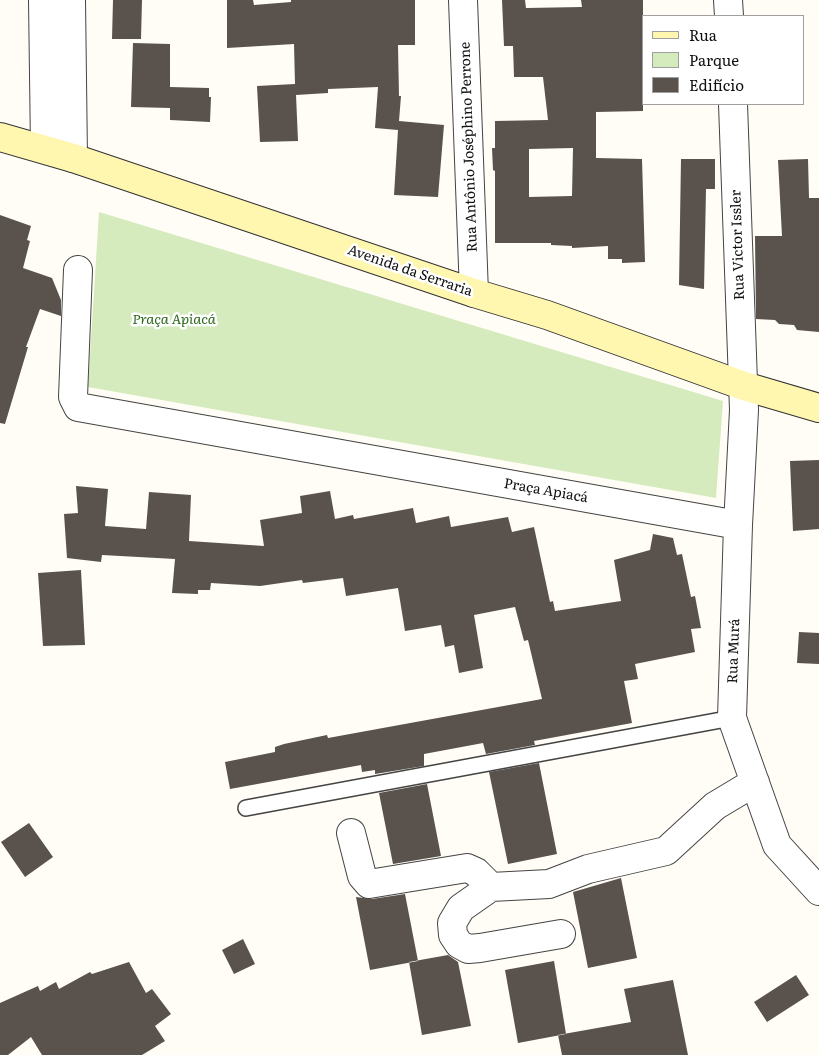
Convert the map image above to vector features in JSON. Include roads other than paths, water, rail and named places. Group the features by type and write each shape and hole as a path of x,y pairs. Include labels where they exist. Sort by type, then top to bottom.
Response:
{"main road":[{"name":"Avenida da Serraria","path":"0,137 73,158 474,293 547,315 744,386 819,408"}],"street":[{"path":"42,0 45,149"},
{"path":"71,0 73,158"},
{"name":"Rua Antônio Joséphino Perrone","path":"463,0 474,293"},
{"path":"728,0 729,15"},
{"name":"Rua Victor Issler","path":"733,105 744,386"},
{"name":"Praça Apiacá","path":"78,270 73,397 78,407 83,409 738,524"},
{"name":"Rua Murá","path":"744,386 732,718 777,845 819,892"},
{"path":"561,934 468,949 459,944 453,935 452,923 461,908 491,887 549,884 588,869 662,853 715,806 755,782"},
{"path":"351,833 362,876 369,884 467,868 476,872 491,887"}],"lane":[{"path":"246,808 732,718"}]}
